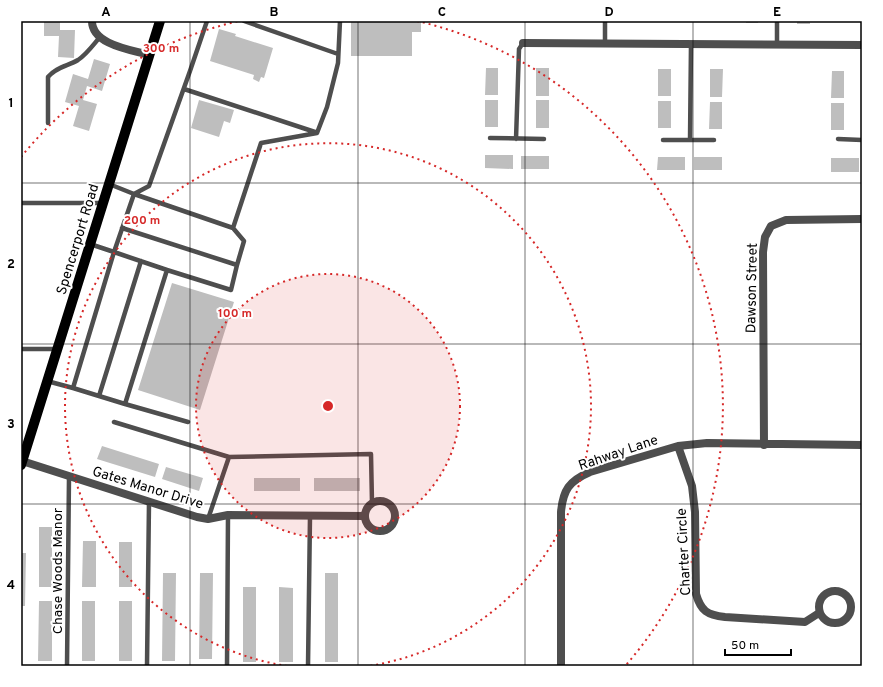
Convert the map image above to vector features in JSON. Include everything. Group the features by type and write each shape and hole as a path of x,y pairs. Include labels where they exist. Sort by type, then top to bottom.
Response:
{"main road":[{"name":"Spencerport Road","path":"22,463 160,21"}],"street":[{"path":"92,21 92,26 100,37 110,45 149,55"},
{"path":"523,43 862,45"},
{"name":"Dawson Street","path":"764,445 763,252 765,237 771,226 786,220 862,219"},
{"name":"Rahway Lane","path":"561,666 562,498 566,489 580,476 678,446 707,443 764,445 862,445"},
{"name":"Charter Circle","path":"678,446 692,486 696,512 696,594 699,603 705,611 714,616 804,622 820,614"},
{"name":"Gates Manor Drive","path":"22,463 197,517 208,519 228,515 365,516"},
{"path":"382,500 391,505 396,514 393,524 386,530 376,531 368,525 365,511 372,503 382,500"},
{"path":"830,592 842,592 849,600 851,609 849,615 841,622 832,623 827,621 820,614 819,604 821,598 830,592"}],"lane":[{"path":"73,388 114,252 134,194 149,186 207,21"},
{"path":"244,21 338,54"},
{"path":"317,133 327,107 338,63 340,21"},
{"path":"605,21 605,43"},
{"path":"777,21 777,45"},
{"path":"48,123 48,77 52,72 78,59 89,50 100,37"},
{"path":"516,139 519,49 523,43"},
{"path":"690,140 691,44"},
{"path":"184,89 317,133"},
{"path":"233,228 261,143 317,133"},
{"path":"490,138 544,139"},
{"path":"838,139 862,140"},
{"path":"662,140 714,140"},
{"path":"90,244 231,290 244,241 233,228 108,184"},
{"path":"21,203 103,203"},
{"path":"122,228 237,265"},
{"path":"99,396 141,261"},
{"path":"125,404 167,270"},
{"path":"21,349 57,349"},
{"path":"47,381 188,422"},
{"path":"114,422 229,457 371,454 372,503"},
{"path":"208,519 229,457"},
{"name":"Chase Woods Manor","path":"67,666 69,477"},
{"path":"147,666 149,502"},
{"path":"227,666 228,515"},
{"path":"308,666 310,516"}],"building":[{"path":"44,21 60,21 60,30 75,30 74,58 58,57 59,36 44,36"},
{"path":"351,21 421,21 421,32 412,32 412,56 351,56"},
{"path":"746,21 758,21 758,23 746,23"},
{"path":"797,21 810,21 810,24 797,24"},
{"path":"219,29 236,34 235,36 273,48 264,78 261,77 259,82 253,79 254,75 210,61"},
{"path":"94,59 110,64 102,91 87,86 83,100 97,104 89,131 73,126 79,106 65,102 73,74 88,79"},
{"path":"486,68 498,68 498,95 485,95"},
{"path":"536,68 549,68 549,96 536,96"},
{"path":"658,69 671,69 671,96 658,96"},
{"path":"710,69 723,69 722,97 710,97"},
{"path":"832,71 844,71 844,98 831,98"},
{"path":"199,100 234,110 230,123 224,121 219,137 191,128"},
{"path":"485,100 498,100 498,127 485,127"},
{"path":"536,100 549,100 549,128 536,128"},
{"path":"658,101 671,101 671,128 658,128"},
{"path":"710,102 722,102 722,129 709,129"},
{"path":"831,103 844,103 844,130 831,130"},
{"path":"485,155 513,155 513,169 485,168"},
{"path":"521,156 549,156 549,169 521,169"},
{"path":"658,157 685,157 685,170 657,170"},
{"path":"694,157 722,157 722,170 694,170"},
{"path":"831,158 859,158 859,172 831,172"},
{"path":"172,283 234,302 200,410 138,390"},
{"path":"102,446 159,464 155,477 97,459"},
{"path":"166,467 203,478 199,491 162,479"},
{"path":"254,478 300,478 300,491 254,491"},
{"path":"314,478 360,478 360,491 314,491"},
{"path":"39,527 52,527 52,587 39,587"},
{"path":"83,541 96,541 96,587 82,587"},
{"path":"119,542 132,542 132,587 119,587"},
{"path":"21,553 26,553 25,606 21,606"},
{"path":"163,573 176,573 175,661 162,661"},
{"path":"200,573 213,573 212,659 199,659"},
{"path":"325,573 338,573 338,662 325,662"},
{"path":"243,587 256,587 256,662 243,662"},
{"path":"279,587 293,588 293,662 279,662"},
{"path":"39,601 52,601 52,661 38,661"},
{"path":"82,601 95,601 95,661 82,661"},
{"path":"119,601 132,601 132,661 119,661"}]}
